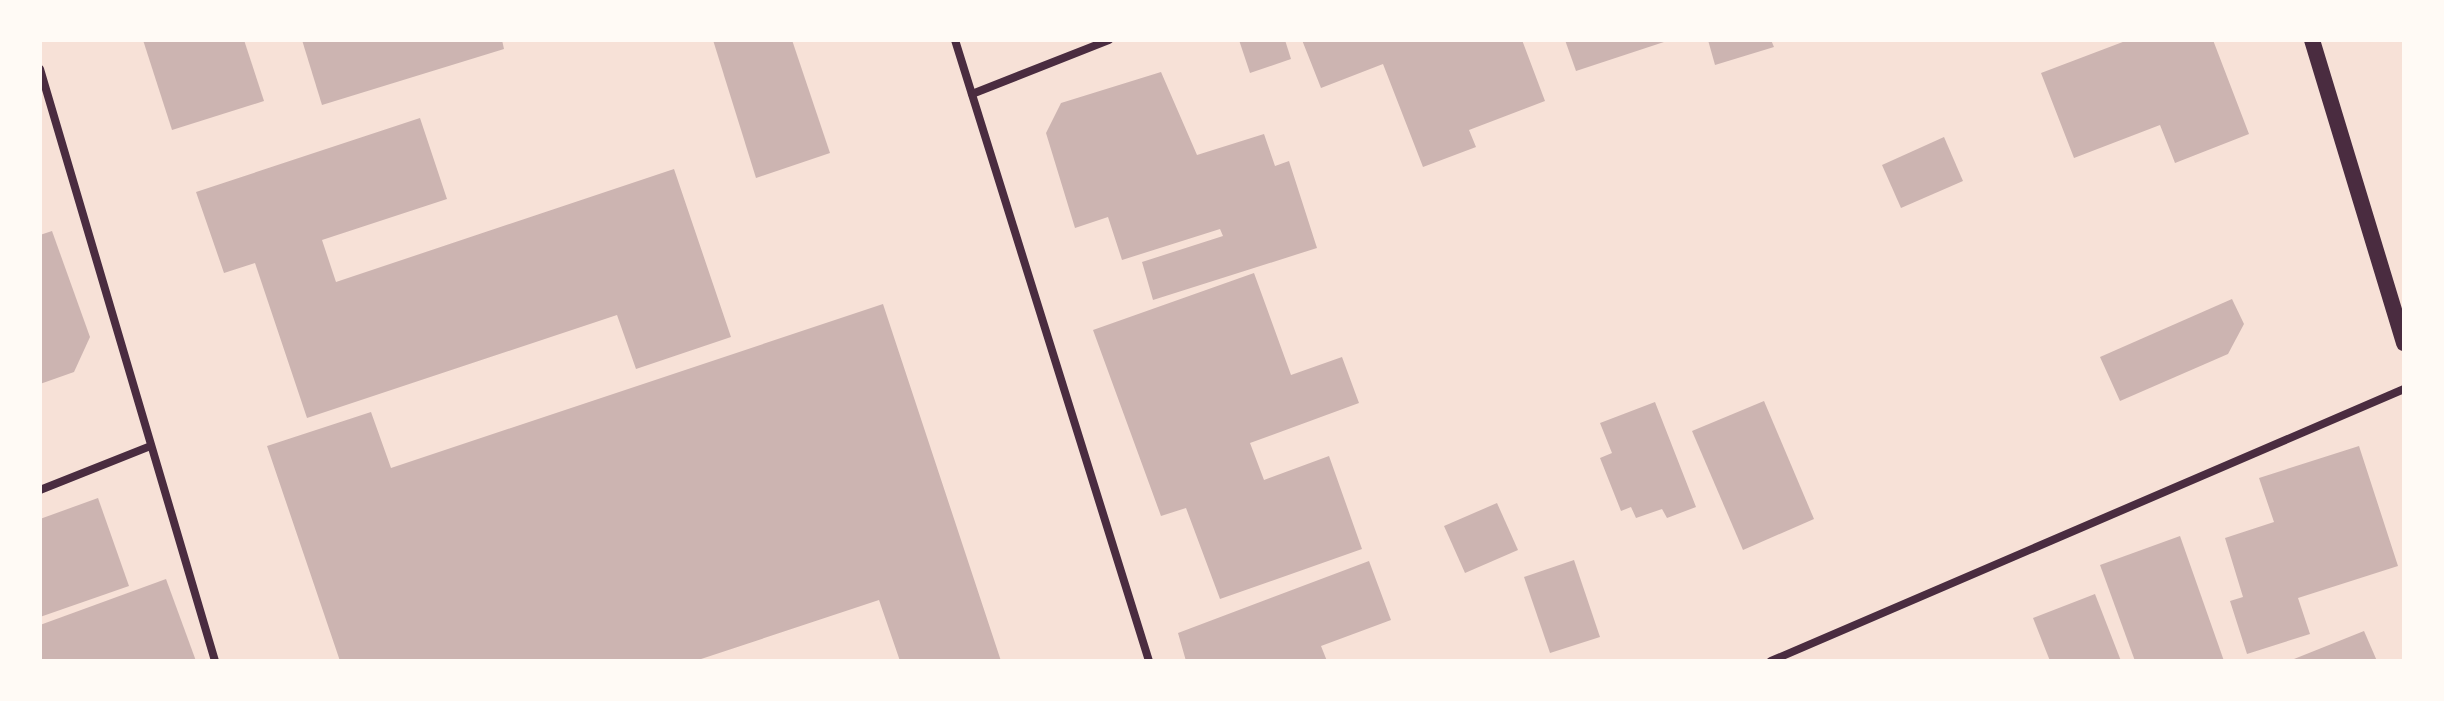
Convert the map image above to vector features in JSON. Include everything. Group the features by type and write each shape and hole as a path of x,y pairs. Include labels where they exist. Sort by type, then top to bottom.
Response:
{"main road":[{"path":"2312,40 2404,343"}],"street":[{"path":"955,40 1149,661"},
{"path":"972,94 1109,40"},
{"path":"40,69 148,447 215,661"},
{"path":"1771,661 2404,389"},
{"path":"40,490 148,447"}],"building":[{"path":"143,40 244,40 264,101 172,130"},
{"path":"302,40 502,40 504,49 322,105"},
{"path":"713,40 792,40 830,153 756,178"},
{"path":"1239,40 1285,40 1291,59 1250,73"},
{"path":"1302,40 1522,40 1545,101 1469,130 1476,147 1423,167 1383,64 1321,88"},
{"path":"1565,40 1667,40 1667,41 1576,71"},
{"path":"1708,40 1771,40 1774,47 1715,65"},
{"path":"2128,40 2213,40 2249,134 2175,163 2160,125 2074,158 2041,73"},
{"path":"1161,72 1197,155 1264,134 1275,166 1289,161 1317,248 1153,300 1142,262 1223,236 1220,229 1122,260 1108,217 1075,228 1046,133 1061,103"},
{"path":"420,118 447,199 322,240 336,282 674,169 731,337 636,369 617,315 307,418 255,263 224,273 196,192"},
{"path":"1944,137 1963,181 1901,208 1882,165"},
{"path":"52,231 90,337 74,372 40,384 40,235"},
{"path":"1254,273 1291,375 1342,357 1359,403 1250,443 1264,480 1329,456 1362,549 1220,599 1186,508 1161,516 1093,330"},
{"path":"2232,299 2244,324 2228,354 2120,401 2100,357"},
{"path":"883,304 1001,661 900,661 879,600 695,661 340,661 267,446 371,412 391,468"},
{"path":"1764,401 1814,519 1743,550 1692,431"},
{"path":"1655,402 1696,507 1667,518 1662,509 1636,518 1631,507 1621,511 1600,458 1612,453 1600,423"},
{"path":"2359,446 2398,566 2298,598 2310,634 2247,654 2230,601 2243,597 2225,538 2274,522 2259,478"},
{"path":"98,498 129,586 40,617 40,519"},
{"path":"1497,503 1518,550 1465,573 1444,526"},
{"path":"2180,536 2224,661 2135,661 2100,565"},
{"path":"1574,560 1600,637 1550,653 1524,577"},
{"path":"1369,561 1391,620 1321,646 1327,661 1186,661 1178,633"},
{"path":"166,579 196,661 40,661 40,625"},
{"path":"2095,594 2121,661 2050,661 2033,618"},
{"path":"2364,631 2377,661 2289,661"}]}
